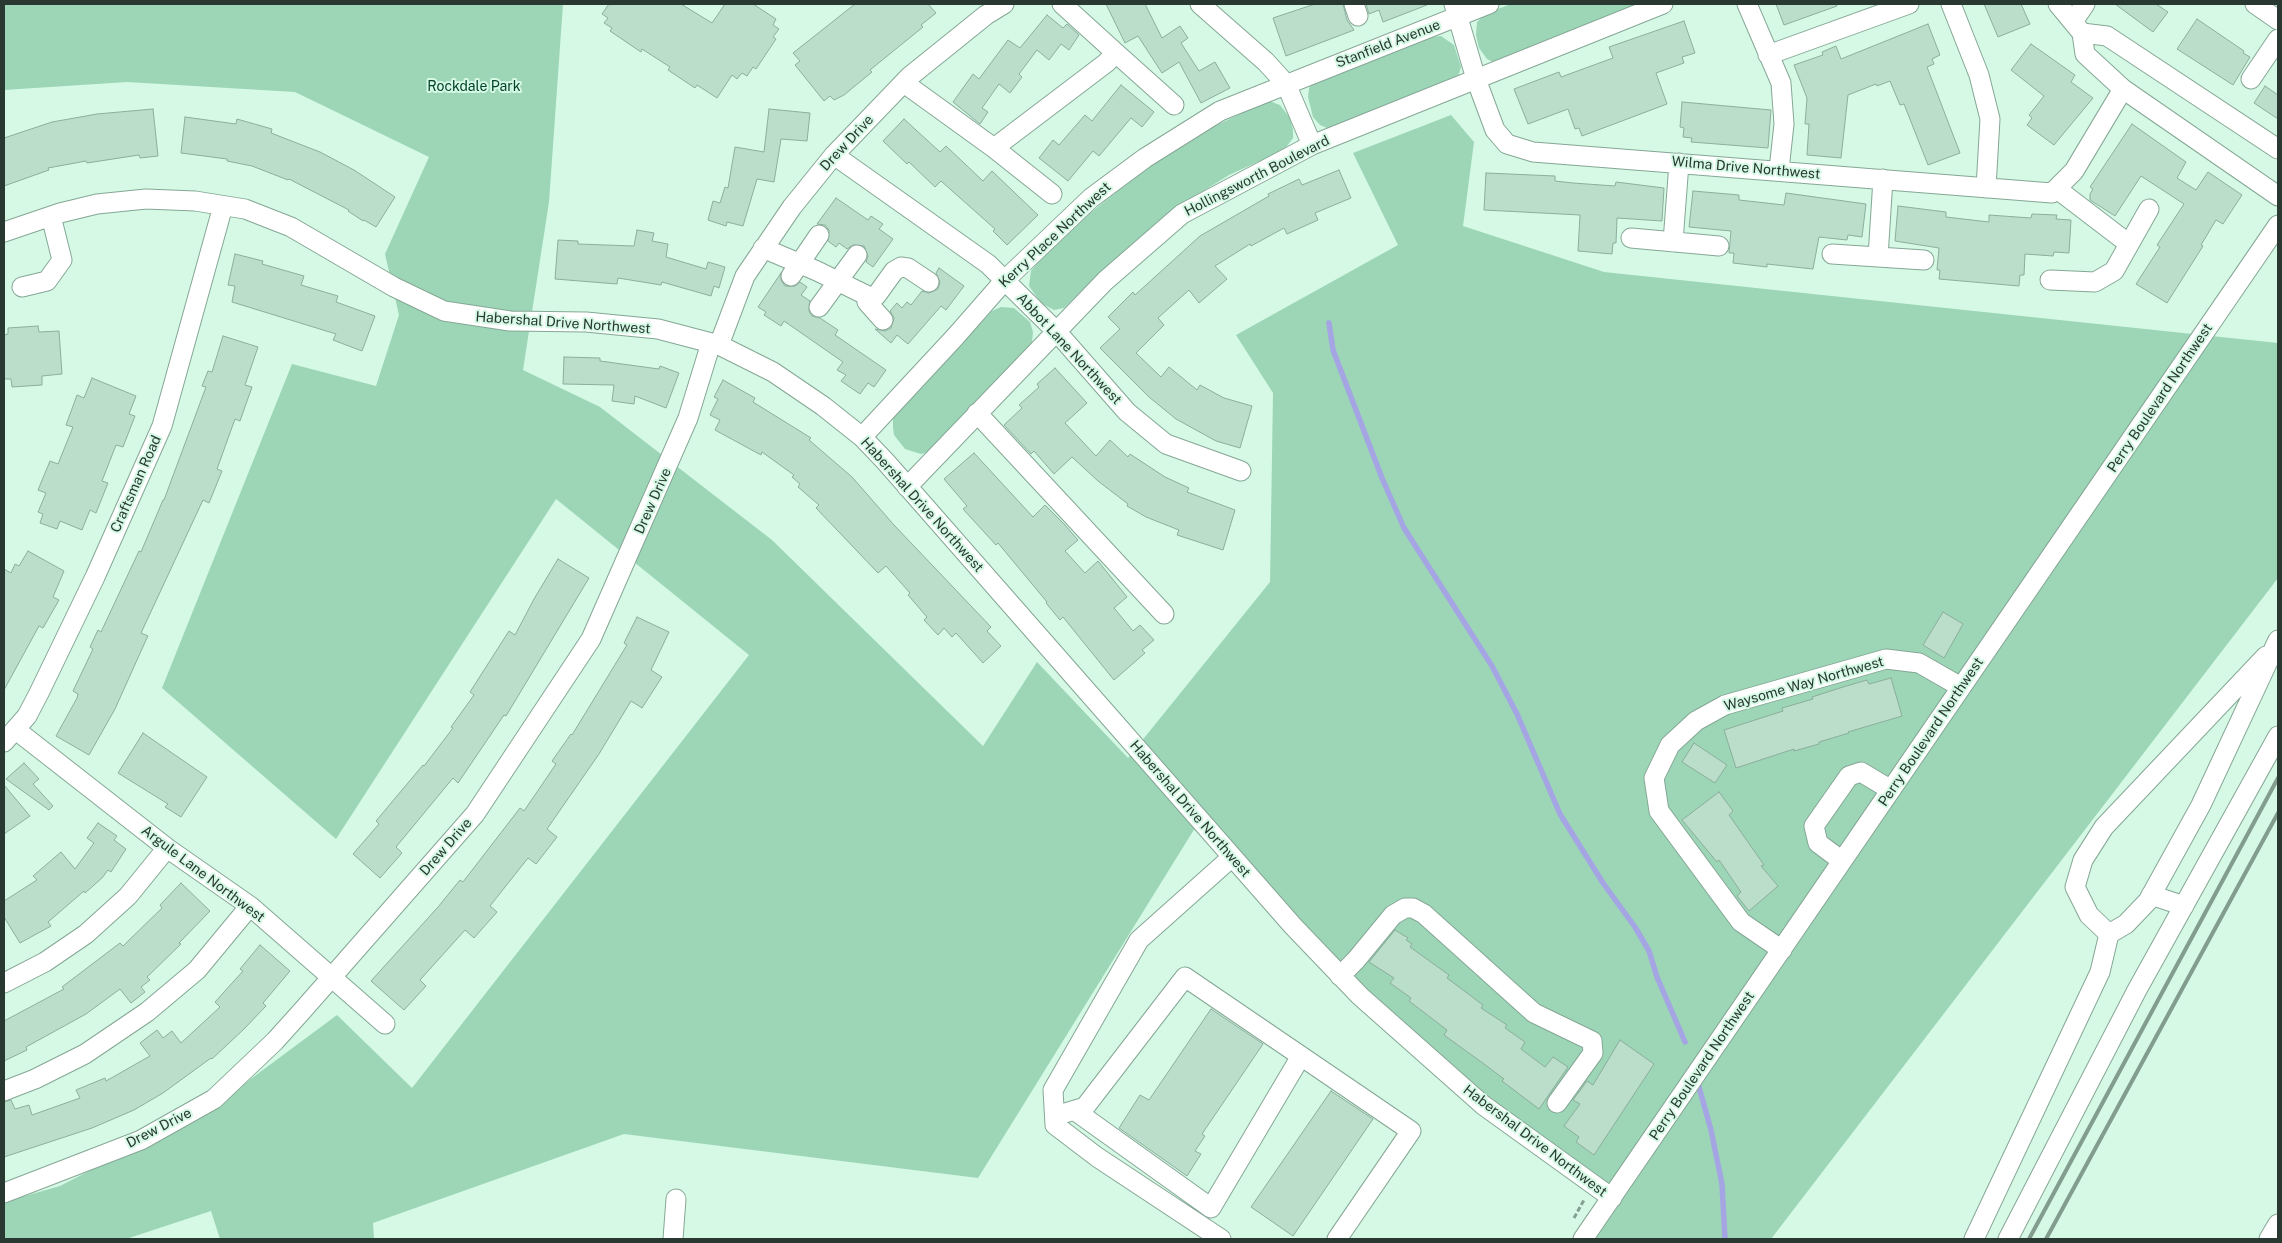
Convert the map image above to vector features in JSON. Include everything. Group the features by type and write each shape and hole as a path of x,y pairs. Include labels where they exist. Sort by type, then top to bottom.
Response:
{"street":[{"name":"Drew Drive","path":"4,1193 142,1140 214,1099 275,1041 476,814 591,639 688,418 714,344 745,276 792,206 834,155 904,83 986,15 1004,4"},
{"path":"1062,4 1174,105"},
{"name":"Stanfield Avenue","path":"1286,84 1457,10 1489,4"},
{"name":"Hollingsworth Boulevard","path":"906,486 1104,281 1182,214 1312,145 1663,4"},
{"path":"1747,4 1781,83 1784,124 1779,170"},
{"path":"1768,55 1909,4"},
{"path":"1951,4 1979,75 1990,119 1986,188"},
{"path":"2058,4 2078,28 2085,54 2123,89 2278,196"},
{"path":"2078,28 2085,4"},
{"path":"2255,4 2278,20"},
{"path":"1204,5 1266,62 1286,84 1312,145"},
{"name":"Wilma Drive Northwest","path":"1457,10 1476,79 1495,130 1507,144 1533,152 1779,170 2052,194 2057,188"},
{"path":"2078,28 2107,36 2278,149"},
{"path":"2251,79 2278,39"},
{"path":"994,148 1106,63 1116,53"},
{"path":"904,83 994,148 1052,194"},
{"name":"Kerry Place Northwest","path":"862,437 956,337 1005,280 1091,198 1145,158 1220,111 1286,84"},
{"path":"2123,89 2074,172 2057,188 2129,244"},
{"name":"Abbot Lane Northwest","path":"834,155 988,264 1056,330 1127,412 1166,444 1241,471"},
{"path":"1673,242 1679,163"},
{"path":"1878,257 1883,179"},
{"name":"Habershal Drive Northwest","path":"4,232 51,216 97,204 146,199 195,202 245,209 291,227 394,287 444,311 510,321 586,322 658,329 714,344 773,372 823,406 862,437 1293,926 1340,976 1483,1105 1612,1198"},
{"name":"Craftsman Road","path":"10,736 27,716 40,693 91,586 162,426 224,206"},
{"path":"2050,280 2095,282 2114,272 2149,209"},
{"path":"22,287 47,281 62,260 51,216"},
{"name":"Perry Boulevard Northwest","path":"1583,1239 2278,225"},
{"path":"795,270 819,235"},
{"path":"1631,238 1719,246"},
{"path":"764,248 795,270 838,281 866,295 876,296 894,271 901,266 908,268 929,282"},
{"path":"1832,254 1924,260"},
{"path":"819,307 857,255"},
{"path":"866,295 867,302 883,320"},
{"path":"977,413 1164,614"},
{"path":"1974,1239 2100,972 2109,934 2126,924 2148,902 2202,804 2277,643"},
{"path":"2109,934 2089,915 2075,887 2083,860 2104,827 2277,643"},
{"name":"Waysome Way Northwest","path":"1782,950 1741,922 1659,811 1654,778 1670,745 1696,721 1725,705 1886,659 1919,663 1962,687"},
{"name":"Argule Lane Northwest","path":"10,736 250,906 385,1024"},
{"path":"1983,1222 2009,1239 2137,990 2278,736"},
{"path":"1842,861 1818,843 1814,826 1849,776 1861,772 1891,790"},
{"path":"4,983 46,962 104,920 128,896 167,848"},
{"path":"1221,1239 1098,1157 1055,1125 1053,1090 1139,940 1232,857"},
{"path":"2151,895 2184,906"},
{"path":"4,1091 36,1079 85,1054 147,1012 197,970 250,906"},
{"path":"1340,976 1394,915 1405,908 1413,908 1424,914 1534,1013 1592,1041 1593,1053 1557,1103"},
{"path":"1055,1116 1085,1107 1185,977 1411,1131 1336,1239"},
{"path":"1074,1110 1211,1208 1301,1056"},
{"path":"673,1239 676,1198"},
{"path":"2269,1239 2278,1224"}],"green space":[{"name":"Rockdale Park","path":"4,4 563,4 549,202 523,370 600,407 772,540 983,746 1037,662 1128,758 1270,582 1273,393 1236,335 1398,245 1353,153 1451,115 1474,142 1463,226 1604,272 2278,343 2278,578 1771,1239 1575,1239 1610,1186 1452,1080 1195,828 978,1178 624,1134 373,1223 374,1239 220,1239 211,1211 126,1239 4,1239 4,1202 60,1186 213,1107 337,1015 412,1088 749,655 556,499 336,839 162,688 292,364 376,386 399,315 385,254 429,157 295,92 127,82 4,90"},
{"path":"1511,4 1649,4 1501,63 1493,62 1487,59 1479,48 1476,35 1477,22 1487,13"},
{"path":"1441,36 1454,45 1461,67 1458,77 1337,129 1320,125 1313,117 1308,97 1309,88 1313,83 1430,37"},
{"path":"1265,102 1280,105 1290,118 1293,138 1284,150 1229,175 1184,203 1115,259 1064,308 1054,310 1041,303 1029,286 1031,271 1044,255 1085,217 1148,167 1176,148 1219,124"},
{"path":"1001,307 1014,308 1030,322 1033,332 1032,342 1027,351 929,452 921,454 905,449 894,435 893,417 992,311"}],"building":[{"path":"609,4 681,4 712,23 725,4 753,4 776,19 773,25 779,29 773,37 776,39 756,69 753,67 747,76 742,73 737,79 732,75 717,98 697,85 695,88 668,70 670,67 642,49 641,52 610,31 612,28 604,23 608,18 602,14"},
{"path":"855,4 928,4 936,13 921,25 923,27 870,70 872,72 844,95 834,100 830,96 824,101 795,65 800,61 793,53"},
{"path":"1106,4 1145,4 1162,38 1180,26 1188,38 1181,43 1199,71 1215,62 1230,88 1201,103 1179,62 1162,73 1138,36 1125,43"},
{"path":"1315,4 1343,4 1347,20 1354,30 1286,56 1273,18"},
{"path":"1366,4 1427,5 1383,22 1379,10 1369,14"},
{"path":"1776,4 1836,4 1837,6 1784,25"},
{"path":"1984,4 2021,4 2030,24 1998,37"},
{"path":"2115,4 2156,4 2168,12 2153,32"},
{"path":"1047,15 1063,28 1067,24 1079,35 1069,50 1061,44 1049,60 1037,50 1019,74 1022,77 1010,93 999,84 982,108 988,112 980,124 953,102 973,74 979,79 1008,40 1020,48"},
{"path":"2197,19 2250,57 2233,85 2177,49"},
{"path":"1684,21 1695,53 1682,57 1684,63 1656,73 1667,104 1582,136 1579,128 1575,129 1568,109 1528,124 1514,89 1559,72 1561,77 1613,58 1609,47"},
{"path":"1928,24 1940,55 1932,59 1934,64 1927,67 1960,153 1928,165 1904,104 1900,105 1890,81 1877,86 1876,84 1848,95 1841,158 1807,155 1809,124 1805,124 1807,98 1794,65 1823,55 1822,52 1836,46 1841,59"},
{"path":"2031,44 2075,75 2071,82 2093,98 2054,145 2027,125 2032,118 2029,115 2044,96 2011,70"},
{"path":"1121,85 1154,112 1142,127 1131,118 1099,156 1093,151 1068,181 1039,158 1053,140 1059,145 1085,115 1092,121"},
{"path":"2265,86 2278,95 2278,119 2254,103"},
{"path":"1682,102 1771,110 1768,148 1691,142 1692,138 1683,137 1684,128 1680,127"},
{"path":"153,109 158,156 140,158 139,155 87,163 86,161 48,168 49,170 4,186 4,138 52,122 97,114"},
{"path":"769,109 810,113 807,141 781,139 774,182 757,179 743,226 727,222 726,226 708,220 713,201 720,203 725,187 728,188 735,147 764,152"},
{"path":"185,117 236,124 237,119 272,129 271,133 320,152 354,170 395,197 376,227 363,221 349,210 289,179 252,166 227,161 227,159 181,153"},
{"path":"904,119 940,152 946,146 983,181 992,171 1038,215 1007,245 993,231 995,229 941,181 935,187 883,141"},
{"path":"2132,124 2186,162 2177,178 2196,190 2208,172 2242,195 2223,224 2216,220 2201,245 2203,246 2167,303 2136,284 2160,247 2157,245 2184,204 2141,176 2115,216 2090,200 2090,194 2093,189 2090,187"},
{"path":"1339,170 1351,198 1315,213 1318,220 1287,234 1284,228 1251,246 1250,244 1215,266 1227,279 1199,303 1189,290 1158,318 1164,325 1136,353 1161,377 1169,367 1197,390 1200,385 1224,398 1252,406 1240,448 1216,441 1176,419 1149,397 1100,348 1120,329 1108,317 1133,292 1135,295 1200,236 1269,196 1268,194 1299,179 1302,185"},
{"path":"1486,173 1555,176 1555,181 1573,183 1615,186 1616,182 1664,188 1662,221 1617,218 1616,243 1613,243 1612,254 1578,251 1580,215 1484,210"},
{"path":"1693,191 1739,195 1739,200 1784,205 1786,193 1866,204 1862,237 1848,235 1847,240 1819,237 1813,269 1767,264 1767,267 1733,263 1734,253 1729,253 1731,231 1689,227"},
{"path":"836,198 868,220 871,216 883,224 879,229 893,239 873,267 866,262 868,256 864,246 853,245 847,249 839,243 836,247 828,241 829,230 825,225 817,224"},
{"path":"1898,206 1946,212 1946,217 1989,222 1989,215 2031,218 2032,214 2057,215 2056,219 2071,220 2069,253 2054,252 2053,256 2025,254 2024,275 2020,275 2019,286 1939,279 1940,270 1937,270 1939,248 1895,241"},
{"path":"637,230 654,233 652,241 668,244 666,257 706,269 708,262 725,267 719,288 714,286 711,296 662,282 661,285 618,278 617,284 555,279 558,240 578,241 578,244 634,246"},
{"path":"235,254 263,261 262,264 304,276 301,285 338,296 336,302 375,316 362,351 333,340 336,334 232,302 235,286 228,285"},
{"path":"939,268 964,286 946,310 941,306 908,344 897,335 891,343 875,329 885,331 891,328 894,318 890,311 897,303 902,308 907,302 911,305 922,291 929,293 938,289 940,282 936,273"},
{"path":"781,273 781,280 785,286 795,286 800,282 807,287 801,295 810,301 809,311 812,316 820,318 838,330 835,335 886,370 874,387 868,383 860,394 841,381 846,375 837,370 843,362 784,321 781,326 764,315 766,312 758,307"},
{"path":"38,326 39,332 59,331 62,374 42,376 42,385 12,387 11,379 4,379 4,335 8,334 8,328"},
{"path":"223,336 258,347 245,385 252,387 240,421 235,419 217,469 222,471 209,503 203,500 141,633 148,636 115,709 89,755 56,736 77,698 78,694 73,691 93,649 90,647 98,630 101,632 139,551 141,552 164,500 206,387 202,386 208,371 212,372"},
{"path":"564,357 600,358 600,361 659,369 660,366 679,373 666,408 635,396 634,404 612,401 614,385 563,384"},
{"path":"1055,368 1087,403 1065,423 1096,456 1110,440 1128,457 1130,454 1165,477 1189,488 1187,492 1235,510 1223,550 1177,535 1179,530 1146,517 1127,506 1128,504 1098,481 1072,457 1054,474 1034,451 1031,454 1004,425 1022,408 1019,405 1039,387 1037,384"},
{"path":"92,378 136,396 129,414 135,416 123,447 116,445 102,481 108,483 96,513 90,510 82,530 60,521 57,529 40,523 43,514 38,512 46,493 38,490 50,461 58,464 73,427 66,425 77,395 84,398"},
{"path":"723,380 755,398 753,402 811,438 809,440 852,477 894,525 991,627 987,631 1001,646 983,663 956,633 952,637 944,628 938,635 924,620 927,617 908,595 910,593 886,566 878,573 816,508 819,505 798,487 800,484 792,477 794,475 762,452 761,455 715,430 720,420 710,415 718,399 714,397"},
{"path":"974,453 1033,517 1045,505 1064,524 1078,540 1065,551 1085,573 1098,561 1127,597 1114,608 1133,631 1140,625 1154,640 1142,650 1145,653 1114,680 1063,617 1060,620 998,543 996,545 963,509 967,506 944,479"},
{"path":"28,551 64,571 53,597 59,600 43,628 39,626 4,690 4,569 11,573 15,564 19,566"},
{"path":"558,559 589,578 506,716 504,715 458,783 453,778 396,847 402,853 380,878 353,854 379,824 376,821 424,766 453,728 451,727 474,695 470,692 509,631 515,635"},
{"path":"1943,612 1963,624 1944,658 1923,645"},
{"path":"637,617 669,632 651,670 662,677 642,708 631,701 599,754 547,829 557,837 536,864 528,858 490,906 497,912 474,938 465,930 420,980 426,986 404,1010 371,981 460,880 463,882 520,808 524,811 556,764 552,761 572,735 627,645 624,643"},
{"path":"1891,678 1902,716 1848,732 1819,742 1819,744 1794,751 1794,749 1736,768 1724,730 1783,711 1782,708 1813,699 1812,697 1843,687 1867,680 1869,684"},
{"path":"143,733 207,777 181,817 165,807 168,804 118,773"},
{"path":"1694,743 1727,765 1715,783 1682,762"},
{"path":"24,763 39,779 33,784 53,806 49,810 6,779"},
{"path":"4,785 30,816 4,834"},
{"path":"1719,792 1733,811 1729,815 1764,865 1761,866 1778,886 1749,911 1737,896 1741,892 1719,860 1717,862 1682,820"},
{"path":"98,823 117,836 114,840 126,849 111,872 108,870 85,893 84,891 48,922 51,926 20,943 4,917 4,901 37,880 33,876 61,852 75,869 94,843 87,838"},
{"path":"181,883 210,911 179,943 181,944 147,977 150,980 141,987 145,992 131,1003 120,989 86,1014 26,1047 27,1050 4,1061 4,1021 64,989 62,987 120,943 123,946 162,908 160,905"},
{"path":"1395,930 1408,938 1406,940 1412,944 1410,947 1449,975 1447,978 1483,1005 1481,1008 1507,1025 1505,1028 1525,1042 1521,1049 1545,1067 1553,1057 1568,1067 1539,1109 1502,1081 1504,1079 1444,1035 1447,1030 1409,1001 1411,998 1390,983 1394,978 1369,962"},
{"path":"260,945 290,971 263,1003 266,1006 212,1059 163,1093 134,1110 92,1128 4,1157 4,1102 11,1100 15,1109 29,1105 32,1115 80,1098 76,1090 105,1078 106,1081 150,1056 140,1043 157,1030 163,1038 172,1031 181,1043 220,1007 215,1002 243,971 240,969"},
{"path":"1211,1009 1263,1044 1202,1134 1205,1136 1195,1151 1201,1154 1187,1176 1119,1128 1140,1095 1149,1100"},
{"path":"1620,1040 1654,1064 1594,1155 1576,1142 1579,1137 1564,1126 1580,1104 1573,1100 1587,1081 1593,1085"},
{"path":"1331,1091 1373,1119 1293,1236 1251,1207"}],"waterway":[{"path":"1329,323 1333,350 1382,478 1404,528 1492,666 1517,714 1560,814 1603,883 1635,927 1649,951 1657,977 1685,1042"},
{"path":"1697,1080 1711,1130 1722,1184 1725,1239"}],"railway":[{"path":"2029,1239 2278,778"},
{"path":"2046,1239 2278,813"}]}
